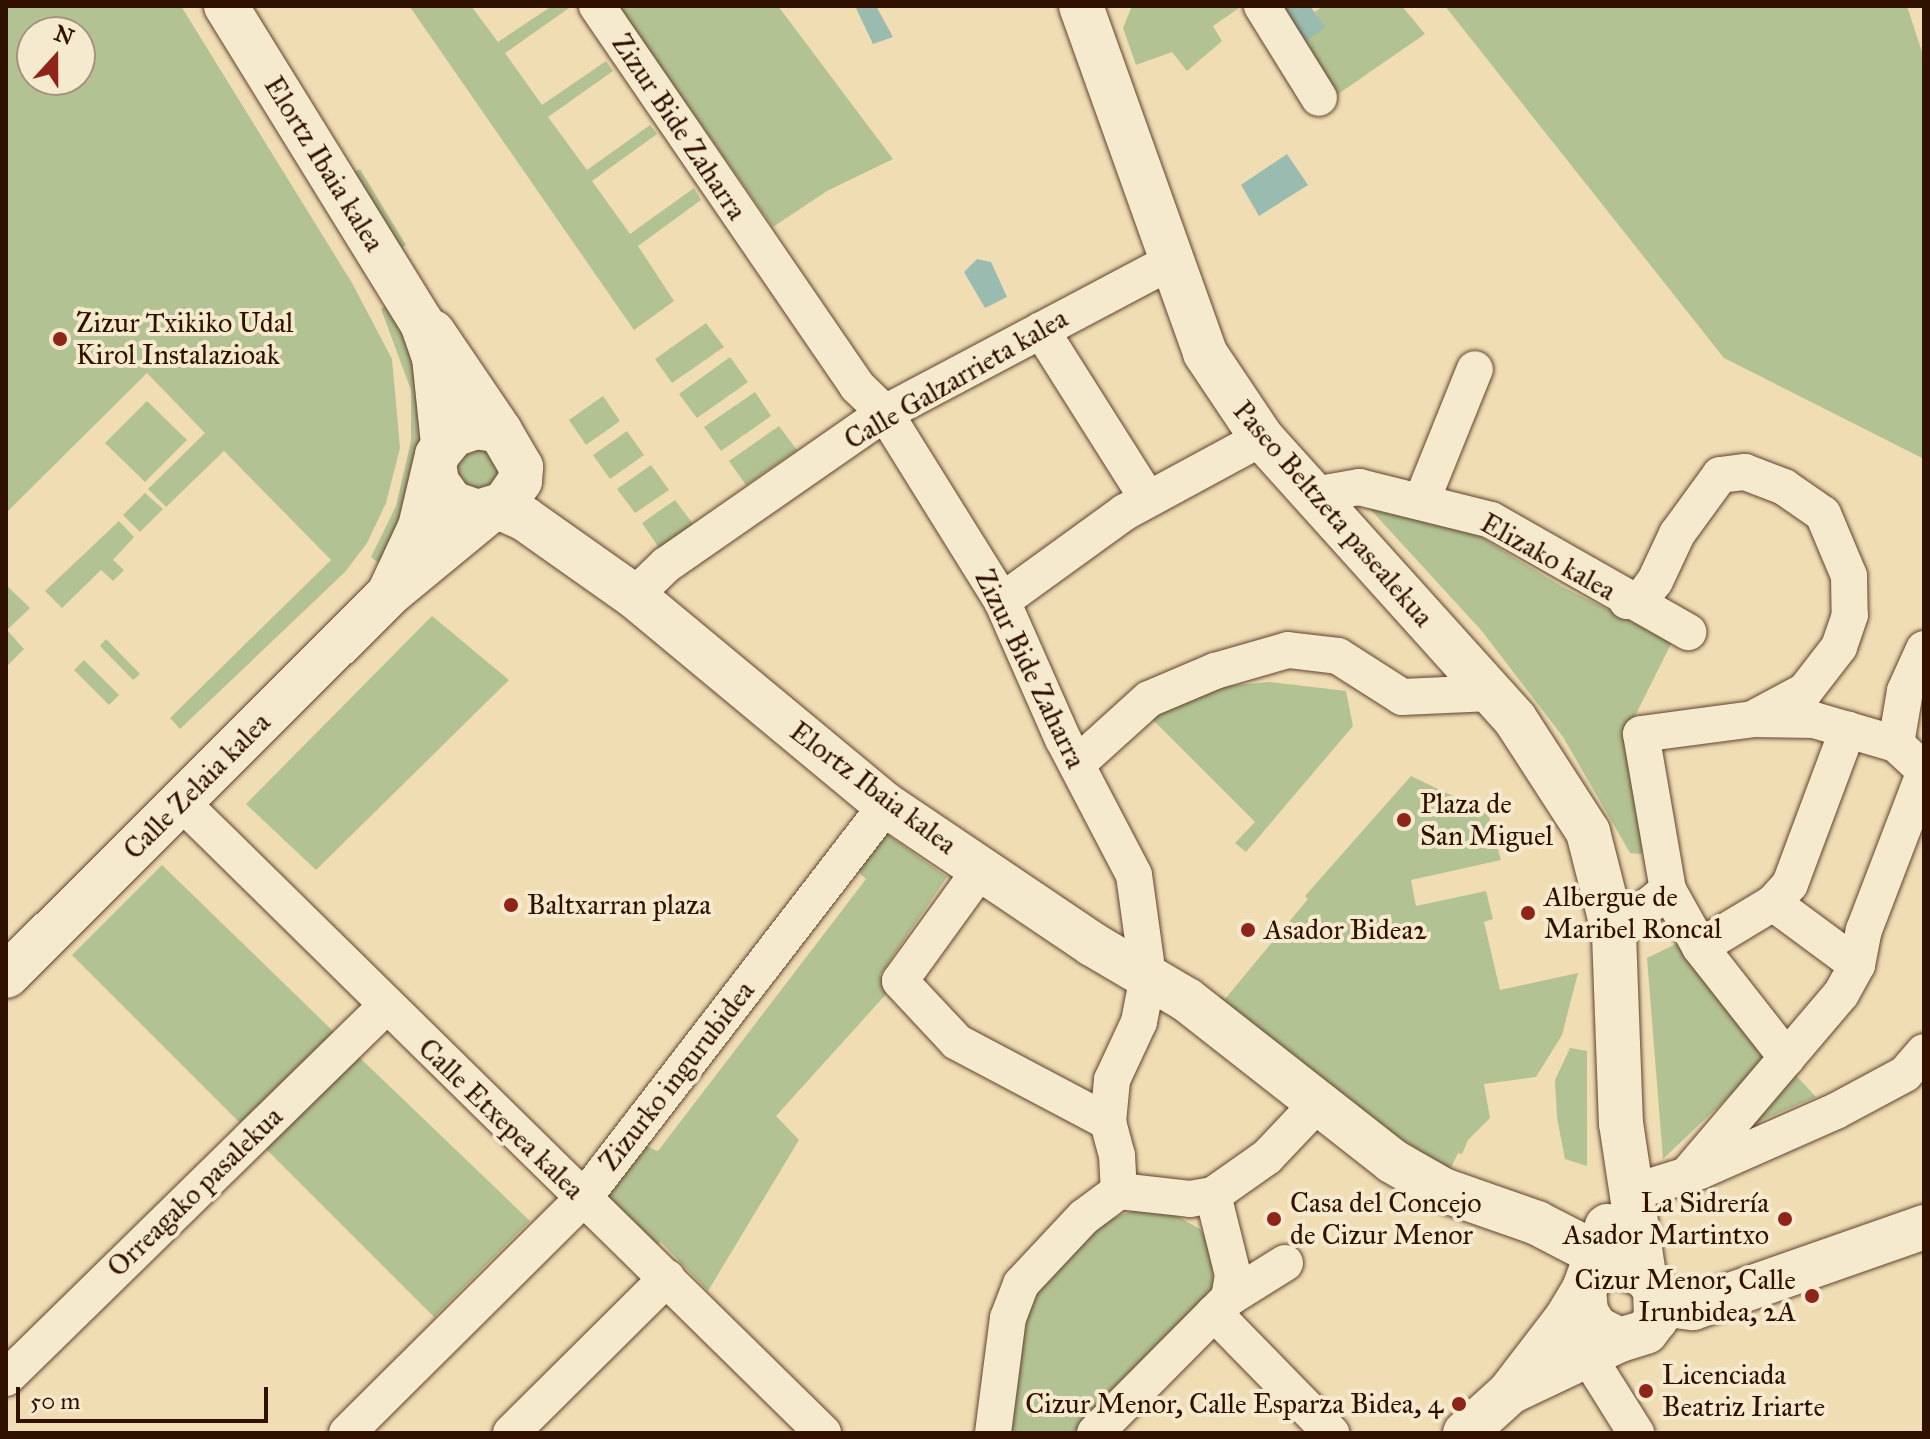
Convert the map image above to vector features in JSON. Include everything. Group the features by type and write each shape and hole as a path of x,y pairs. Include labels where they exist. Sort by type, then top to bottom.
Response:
{"street":[{"name":"Elortz Ibaia kalea","path":"226,6 422,323 434,357 439,456"},
{"name":"Zizur Bide Zaharra","path":"597,6 857,386 885,413 1002,601 1077,764 1134,875 1148,976 1139,1022 1112,1080 1108,1122 1117,1155 1119,1191"},
{"path":"1262,6 1319,98"},
{"name":"Paseo Beltzeta pasealekua","path":"1092,10 1172,261 1205,353 1262,438 1515,719 1588,832 1614,934 1623,1145"},
{"name":"Calle Galzarrieta kalea","path":"622,588 666,565 885,413 1172,261"},
{"name":"Elortz Ibaia kalea","path":"422,323 437,335 509,442 622,588"},
{"path":"1041,330 1148,499"},
{"path":"1422,500 1475,369"},
{"path":"464,429 509,442 520,481 495,508 464,510 442,493 439,456 464,429"},
{"path":"1002,601 1067,551 1148,499 1262,438"},
{"name":"Calle Zelaia kalea","path":"388,595 420,527 439,456"},
{"name":"Elizako kalea","path":"1627,601 1642,598 1655,581 1677,534 1720,475 1745,472 1784,487 1823,514 1849,576 1850,615 1839,647 1805,691 1753,719"},
{"name":"Elizako kalea","path":"1314,495 1359,487 1422,500 1491,520 1627,601 1688,632"},
{"name":"Elortz Ibaia kalea","path":"495,508 525,519 622,588 886,805 1148,976"},
{"name":"Calle Zelaia kalea","path":"6,976 388,595 495,508"},
{"path":"1896,744 1905,691 1924,649"},
{"path":"1077,764 1149,699 1215,671 1288,650 1338,656 1402,697 1491,693"},
{"path":"1686,1176 1787,1058 1841,994 1857,965 1864,930 1924,772 1896,744 1814,720 1753,719 1641,734 1668,890 1700,947 1787,1058"},
{"path":"1700,947 1773,903 1790,884 1848,729"},
{"name":"Calle Etxepea kalea","path":"182,803 385,1007 823,1433"},
{"name":"Zizurko ingurubidea","path":"347,1433 583,1199 886,805"},
{"path":"981,869 900,981 957,1042 1108,1122"},
{"path":"1614,934 1668,890"},
{"path":"1773,903 1857,965"},
{"path":"1148,976 1187,1000 1320,1101 1392,1161 1443,1190 1537,1223 1591,1272"},
{"name":"Orreagako pasalekua","path":"6,1378 385,1007"},
{"path":"1630,1193 1686,1176 1836,1111 1905,1074 1924,1052"},
{"path":"993,1433 1008,1318 1021,1284 1084,1217 1119,1191 1190,1199 1213,1195 1267,1157 1320,1101"},
{"path":"1510,1392 1646,1332 1652,1290 1630,1193 1623,1145"},
{"path":"1623,1145 1584,1305 1605,1349 1636,1433"},
{"path":"1213,1195 1233,1275 1221,1306"},
{"path":"1465,1433 1510,1392 1591,1272 1615,1265 1652,1290 1693,1308 1823,1267 1924,1227"},
{"path":"1095,1433 1221,1306 1285,1263"},
{"path":"511,1433 667,1278"},
{"path":"1221,1306 1331,1433"}],"green space":[{"path":"6,6 181,6 352,283 392,359 400,448 386,503 367,543 345,572 180,729 170,718 331,560 224,451 166,507 148,489 205,433 147,373 6,513"},
{"path":"471,6 498,42 552,6 569,8 505,53 542,105 606,61 613,71 548,117 587,170 650,125 657,134 592,181 630,234 694,188 701,200 638,246 674,301 634,330 410,7"},
{"path":"618,6 778,6 893,159 827,191 773,227"},
{"path":"1132,6 1239,8 1213,26 1222,41 1187,71 1172,52 1136,65 1123,28"},
{"path":"1323,6 1402,6 1425,34 1331,99 1304,43 1325,27 1315,12"},
{"path":"1445,6 1907,6 1924,58 1924,459 1724,358"},
{"path":"360,169 406,245 397,251 351,174"},
{"path":"390,303 422,384 427,456 387,570 371,557 396,506 411,441 411,390 381,309"},
{"path":"706,323 724,347 672,383 655,359"},
{"path":"730,357 748,382 697,418 679,394"},
{"path":"755,392 771,416 721,451 704,427"},
{"path":"603,396 620,421 586,445 569,420"},
{"path":"147,401 187,440 145,482 105,443"},
{"path":"779,426 797,450 746,485 729,461"},
{"path":"627,431 644,455 610,479 593,455"},
{"path":"464,449 489,450 502,480 467,499 452,462"},
{"path":"651,465 669,490 635,513 617,489"},
{"path":"145,493 163,509 140,532 123,515"},
{"path":"1359,497 1477,535 1563,587 1672,642 1631,724 1648,844 1641,854 1630,853 1563,737 1481,630"},
{"path":"675,500 693,524 659,548 642,523"},
{"path":"119,521 134,537 113,560 124,570 113,581 101,570 62,608 45,591"},
{"path":"6,585 30,608 7,630 24,649 6,667"},
{"path":"432,616 509,680 316,870 246,804"},
{"path":"106,639 140,674 133,680 100,646"},
{"path":"84,660 119,695 109,705 74,670"},
{"path":"1269,682 1346,691 1353,726 1246,852 1235,843 1255,822 1146,713 1226,686"},
{"path":"1411,776 1488,813 1501,860 1411,880 1416,906 1486,891 1493,919 1484,922 1500,990 1578,973 1562,1035 1536,1077 1484,1084 1490,1118 1468,1140 1462,1154 1458,1153 1449,1172 1215,1010 1221,996 1225,999 1308,899 1305,896"},
{"path":"882,831 947,877 880,975 889,991 776,1116 799,1140 708,1291 661,1242 653,1247 607,1205 612,1180 643,1145 658,1151 866,879 853,867"},
{"path":"162,865 335,1033 242,1125 72,955"},
{"path":"1682,941 1767,1060 1663,1159 1647,958"},
{"path":"1570,1048 1587,1051 1587,1166 1565,1159 1557,1118 1555,1080"},
{"path":"358,1056 530,1221 434,1317 265,1148"},
{"path":"1790,1069 1816,1097 1736,1131"},
{"path":"1133,1211 1173,1214 1200,1229 1211,1246 1214,1295 1077,1433 1008,1433 1029,1297 1095,1224"}],"water":[{"path":"855,6 876,6 893,37 873,44"},
{"path":"1276,6 1310,6 1326,27 1304,43"},
{"path":"1287,154 1308,185 1259,216 1241,185"},
{"path":"977,259 991,262 1007,297 985,308 964,272"}],"place":[{"name":"Zizur Txikiko Udal Kirol Instalazioak","path":"60,339"},
{"name":"Plaza de San Miguel","path":"1404,820"},
{"name":"Baltxarran plaza","path":"511,905"},
{"name":"Albergue de Maribel Roncal","path":"1528,913"},
{"name":"Asador Bidea2","path":"1248,930"},
{"name":"Casa del Concejo de Cizur Menor","path":"1274,1219"},
{"name":"La Sidrería Asador Martintxo","path":"1785,1219"},
{"name":"Cizur Menor, Calle Irunbidea, 2A","path":"1812,1296"},
{"name":"Licenciada Beatriz Iriarte","path":"1646,1391"},
{"name":"Cizur Menor, Calle Esparza Bidea, 4","path":"1459,1404"}]}
